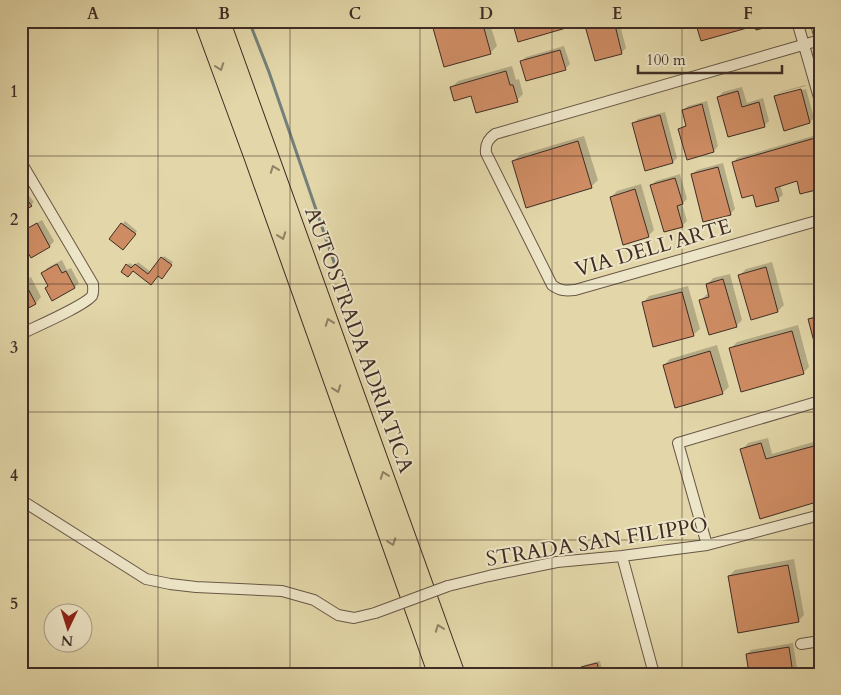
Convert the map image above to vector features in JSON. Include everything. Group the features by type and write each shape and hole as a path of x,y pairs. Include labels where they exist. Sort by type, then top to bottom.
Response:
{"highway":[{"name":"AUTOSTRADA ADRIATICA","path":"204,21 438,674"},
{"name":"AUTOSTRADA ADRIATICA","path":"220,21 455,674"}],"street":[{"path":"797,21 820,102"},
{"path":"804,45 820,39 815,21"},
{"name":"VIA DELL'ARTE","path":"804,45 496,134 487,142 486,153 552,285 566,291 820,220"},
{"path":"21,162 93,284 91,296 80,305 21,334"},
{"path":"707,546 678,443 820,401"},
{"name":"STRADA SAN FILIPPO","path":"21,500 146,579 196,587 282,591 314,600 338,615 354,618 375,613 448,586 489,576 557,562 707,546 820,515"},
{"path":"622,556 654,674"},
{"path":"801,644 820,641"}],"building":[{"path":"431,21 482,21 491,54 444,67"},
{"path":"512,21 564,21 566,28 518,42"},
{"path":"603,21 614,21 622,54 595,61 585,26"},
{"path":"695,21 780,21 780,24 756,30 754,26 701,41"},
{"path":"560,50 566,70 526,81 520,61"},
{"path":"506,71 518,102 476,113 471,96 454,101 450,87"},
{"path":"801,89 810,123 784,131 774,96"},
{"path":"738,91 742,107 759,102 765,127 728,137 717,97"},
{"path":"702,104 714,152 687,160 678,129 686,126 682,110"},
{"path":"660,115 673,163 645,171 632,123"},
{"path":"815,138 820,155 820,189 800,194 797,181 775,188 779,201 756,207 753,195 742,198 732,162"},
{"path":"578,141 592,188 526,208 512,161"},
{"path":"718,167 731,215 703,222 691,174"},
{"path":"675,178 683,204 677,206 683,227 664,232 650,185"},
{"path":"635,189 649,237 623,245 610,197"},
{"path":"21,192 32,206 21,213"},
{"path":"37,223 50,247 31,258 21,241 21,232"},
{"path":"121,223 136,234 123,250 109,239"},
{"path":"161,257 172,265 162,279 158,276 151,285 133,271 128,277 121,272 126,264 131,268 135,264 148,274"},
{"path":"57,264 62,273 66,271 75,288 52,301 45,288 48,286 41,273"},
{"path":"766,267 778,312 751,320 738,275"},
{"path":"21,275 36,304 21,312"},
{"path":"723,279 737,327 709,335 699,300 709,297 706,284"},
{"path":"682,292 694,336 653,347 642,302"},
{"path":"820,316 820,353 817,353 808,319"},
{"path":"792,331 804,374 741,392 729,348"},
{"path":"710,351 723,394 675,408 663,365"},
{"path":"761,443 766,459 814,446 820,466 820,501 760,519 740,449"},
{"path":"788,565 799,622 738,633 728,576"},
{"path":"789,647 793,674 749,674 746,654"},
{"path":"597,663 600,674 582,674 581,667"}],"waterway":[{"path":"249,21 269,72 337,271"}]}
